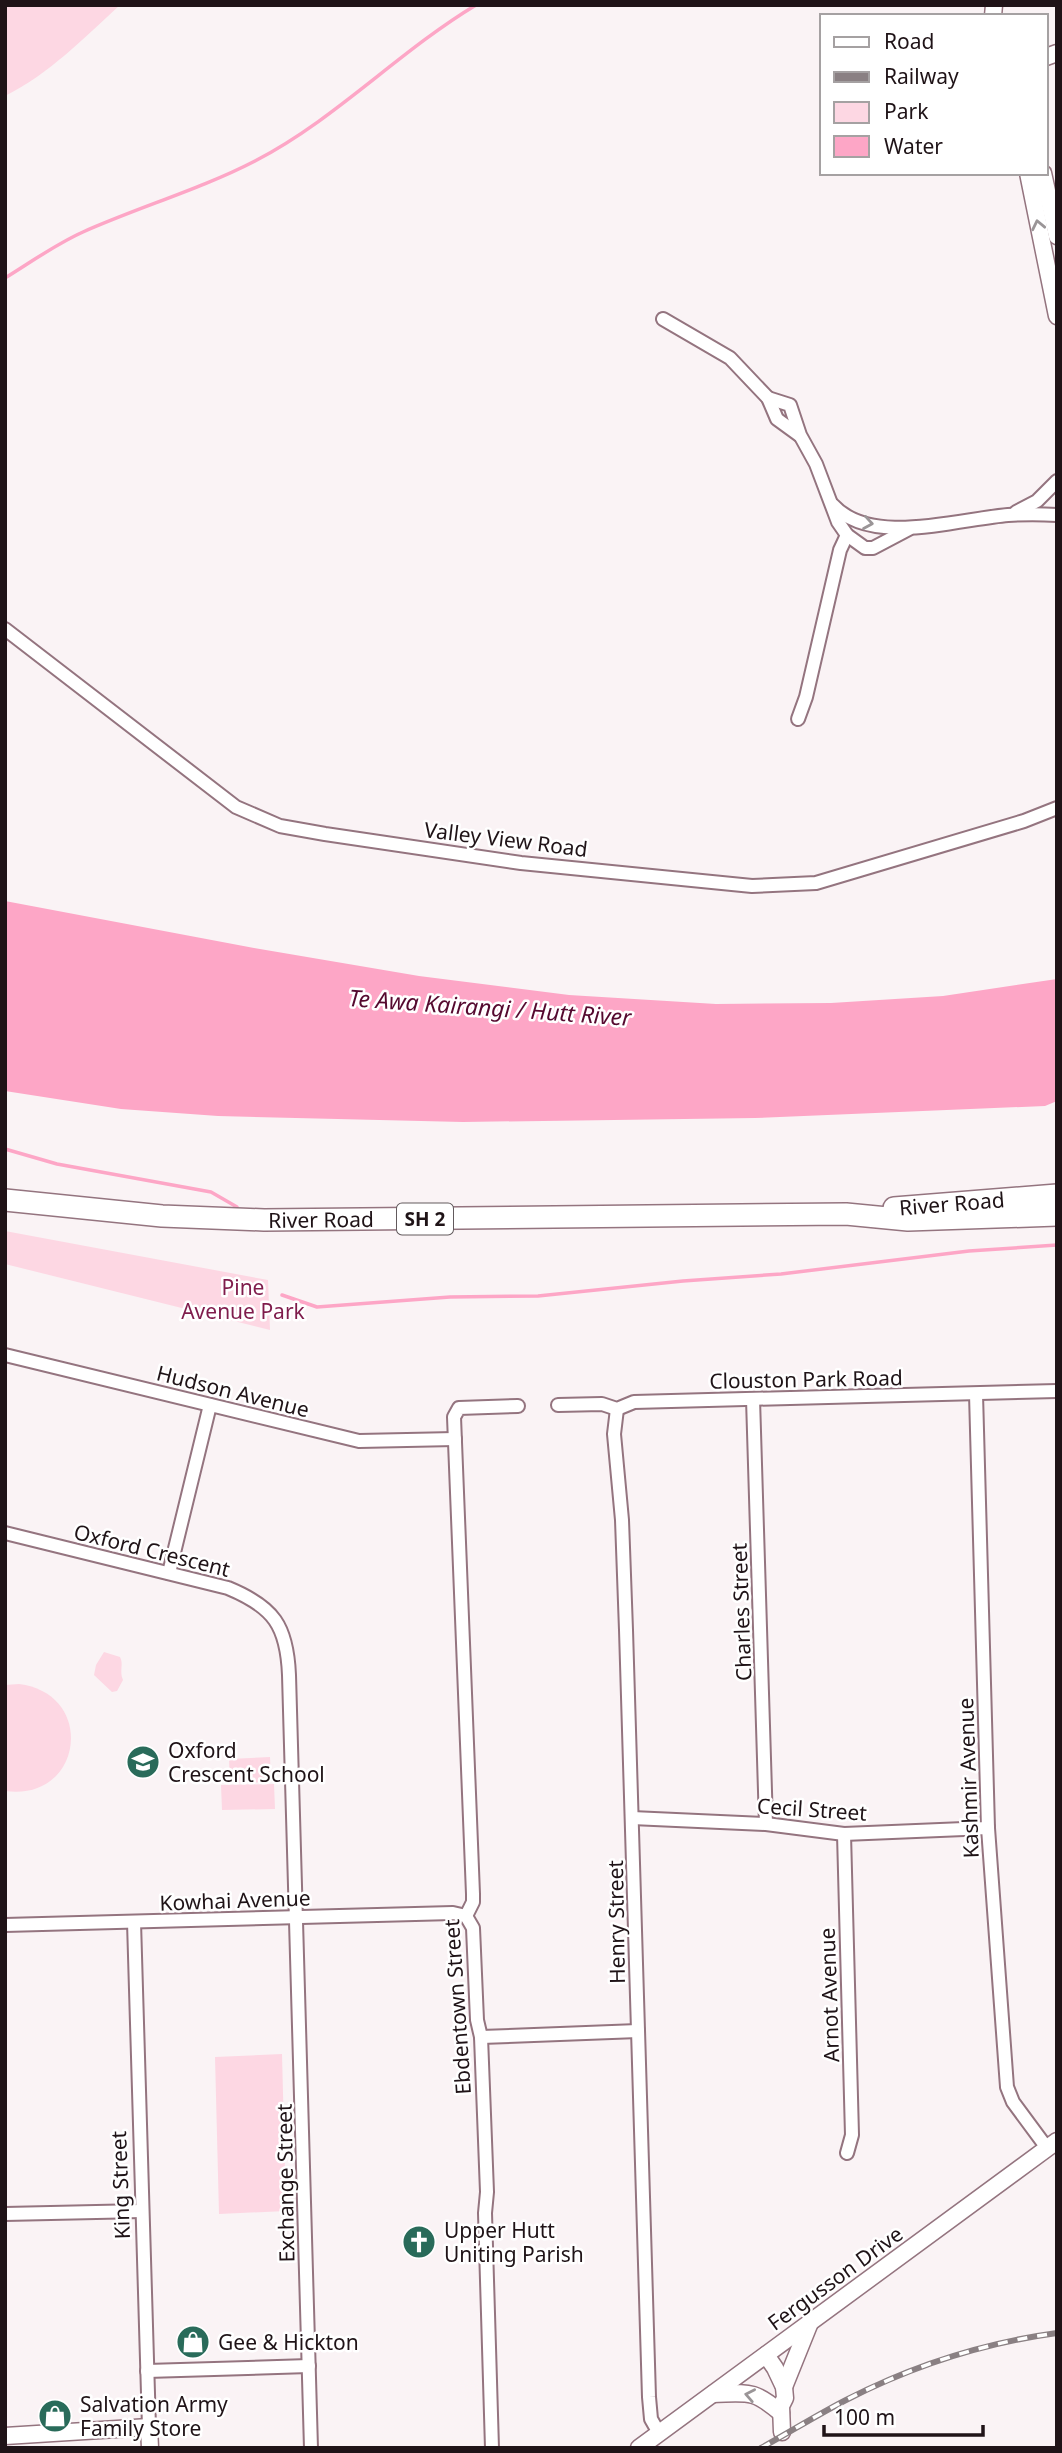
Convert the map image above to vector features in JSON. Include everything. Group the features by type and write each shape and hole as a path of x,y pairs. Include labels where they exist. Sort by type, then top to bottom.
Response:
{"highway":[{"name":"River Road","path":"846,1214 1057,1195"},
{"name":"River Road","path":"5,1200 137,1215 264,1220 846,1214 908,1220 1057,1215"}],"main road":[{"path":"1028,175 1057,316"},
{"path":"1043,175 1057,236"},
{"name":"Fergusson Drive","path":"639,2448 1052,2145"},
{"path":"783,2387 810,2323"},
{"path":"762,2358 780,2378 783,2387 785,2398 781,2409 782,2440"},
{"path":"762,2358 781,2409"},
{"path":"713,2394 748,2393 781,2409"},
{"path":"5,2436 149,2427"},
{"name":"King Street","path":"149,2427 149,2448"}],"street":[{"path":"663,319 730,358 768,398 777,419 800,435"},
{"path":"768,398 790,405 800,435 816,464 838,522 847,535 865,548 873,548 909,529"},
{"path":"1010,515 1037,501 1057,481"},
{"path":"832,505 850,520 909,529 1010,515 1057,515"},
{"path":"798,719 806,697 840,550 847,535"},
{"name":"Valley View Road","path":"5,629 236,807 280,826 313,832 521,863 752,886 816,883 1024,821 1057,808"},
{"name":"Hudson Avenue","path":"5,1355 359,1441 455,1439"},
{"name":"Clouston Park Road","path":"558,1405 602,1404 617,1409 634,1402 1057,1391"},
{"name":"Kashmir Avenue","path":"976,1394 988,1828 1007,2087 1013,2102 1052,2145"},
{"name":"Charles Street","path":"753,1399 766,1824"},
{"path":"169,1573 210,1405"},
{"name":"Ebdentown Street","path":"492,2448 481,2037 477,2021 473,1928 466,1916 473,1894 454,1418 459,1408 517,1406"},
{"name":"Henry Street","path":"617,1409 614,1434 622,1520 649,2397 651,2420 659,2433"},
{"name":"Oxford Crescent","path":"5,1533 228,1588 248,1596 273,1617 287,1642 296,1917"},
{"name":"Cecil Street","path":"632,1818 766,1824 844,1834 988,1828"},
{"name":"Arnot Avenue","path":"844,1834 852,2135 847,2153"},
{"name":"Kowhai Avenue","path":"5,1925 453,1913 466,1916"},
{"name":"Exchange Street","path":"296,1917 311,2448"},
{"name":"King Street","path":"134,1922 149,2427"},
{"path":"481,2037 638,2031"},
{"path":"5,2214 142,2211"},
{"path":"147,2371 309,2366"}],"green space":[{"path":"5,5 120,5 51,66 5,96"},
{"name":"Pine Avenue Park","path":"5,1231 268,1280 270,1330 5,1264"},
{"path":"104,1652 120,1657 121,1660 123,1680 117,1691 112,1692 94,1675 96,1665"},
{"path":"19,1684 44,1692 61,1706 69,1725 70,1745 64,1765 51,1780 31,1790 5,1791 5,1685"},
{"path":"270,1757 271,1782 230,1783 229,1759"},
{"path":"274,1784 275,1809 222,1810 221,1785"},
{"path":"282,2054 286,2211 219,2214 215,2057"}],"water":[{"name":"Te Awa Kairangi / Hutt River","path":"5,901 419,976 569,995 716,1004 831,1003 943,996 1057,979 1057,1101 1045,1106 755,1118 463,1122 218,1116 121,1109 5,1091"}],"waterway":[{"path":"5,278 73,237 213,180 285,144 340,106 447,23 476,5"},
{"path":"5,1149 57,1164 211,1192 237,1207"},
{"path":"282,1295 317,1307 450,1297 538,1296 781,1274 969,1251 1057,1245"}],"railway":[{"path":"761,2448 846,2400 922,2366 1002,2343 1057,2333"}],"place":[{"name":"Oxford Crescent School","path":"143,1762"},
{"name":"Upper Hutt Uniting Parish","path":"419,2242"},
{"name":"Gee & Hickton","path":"193,2342"},
{"name":"Salvation Army Family Store","path":"55,2416"}]}
